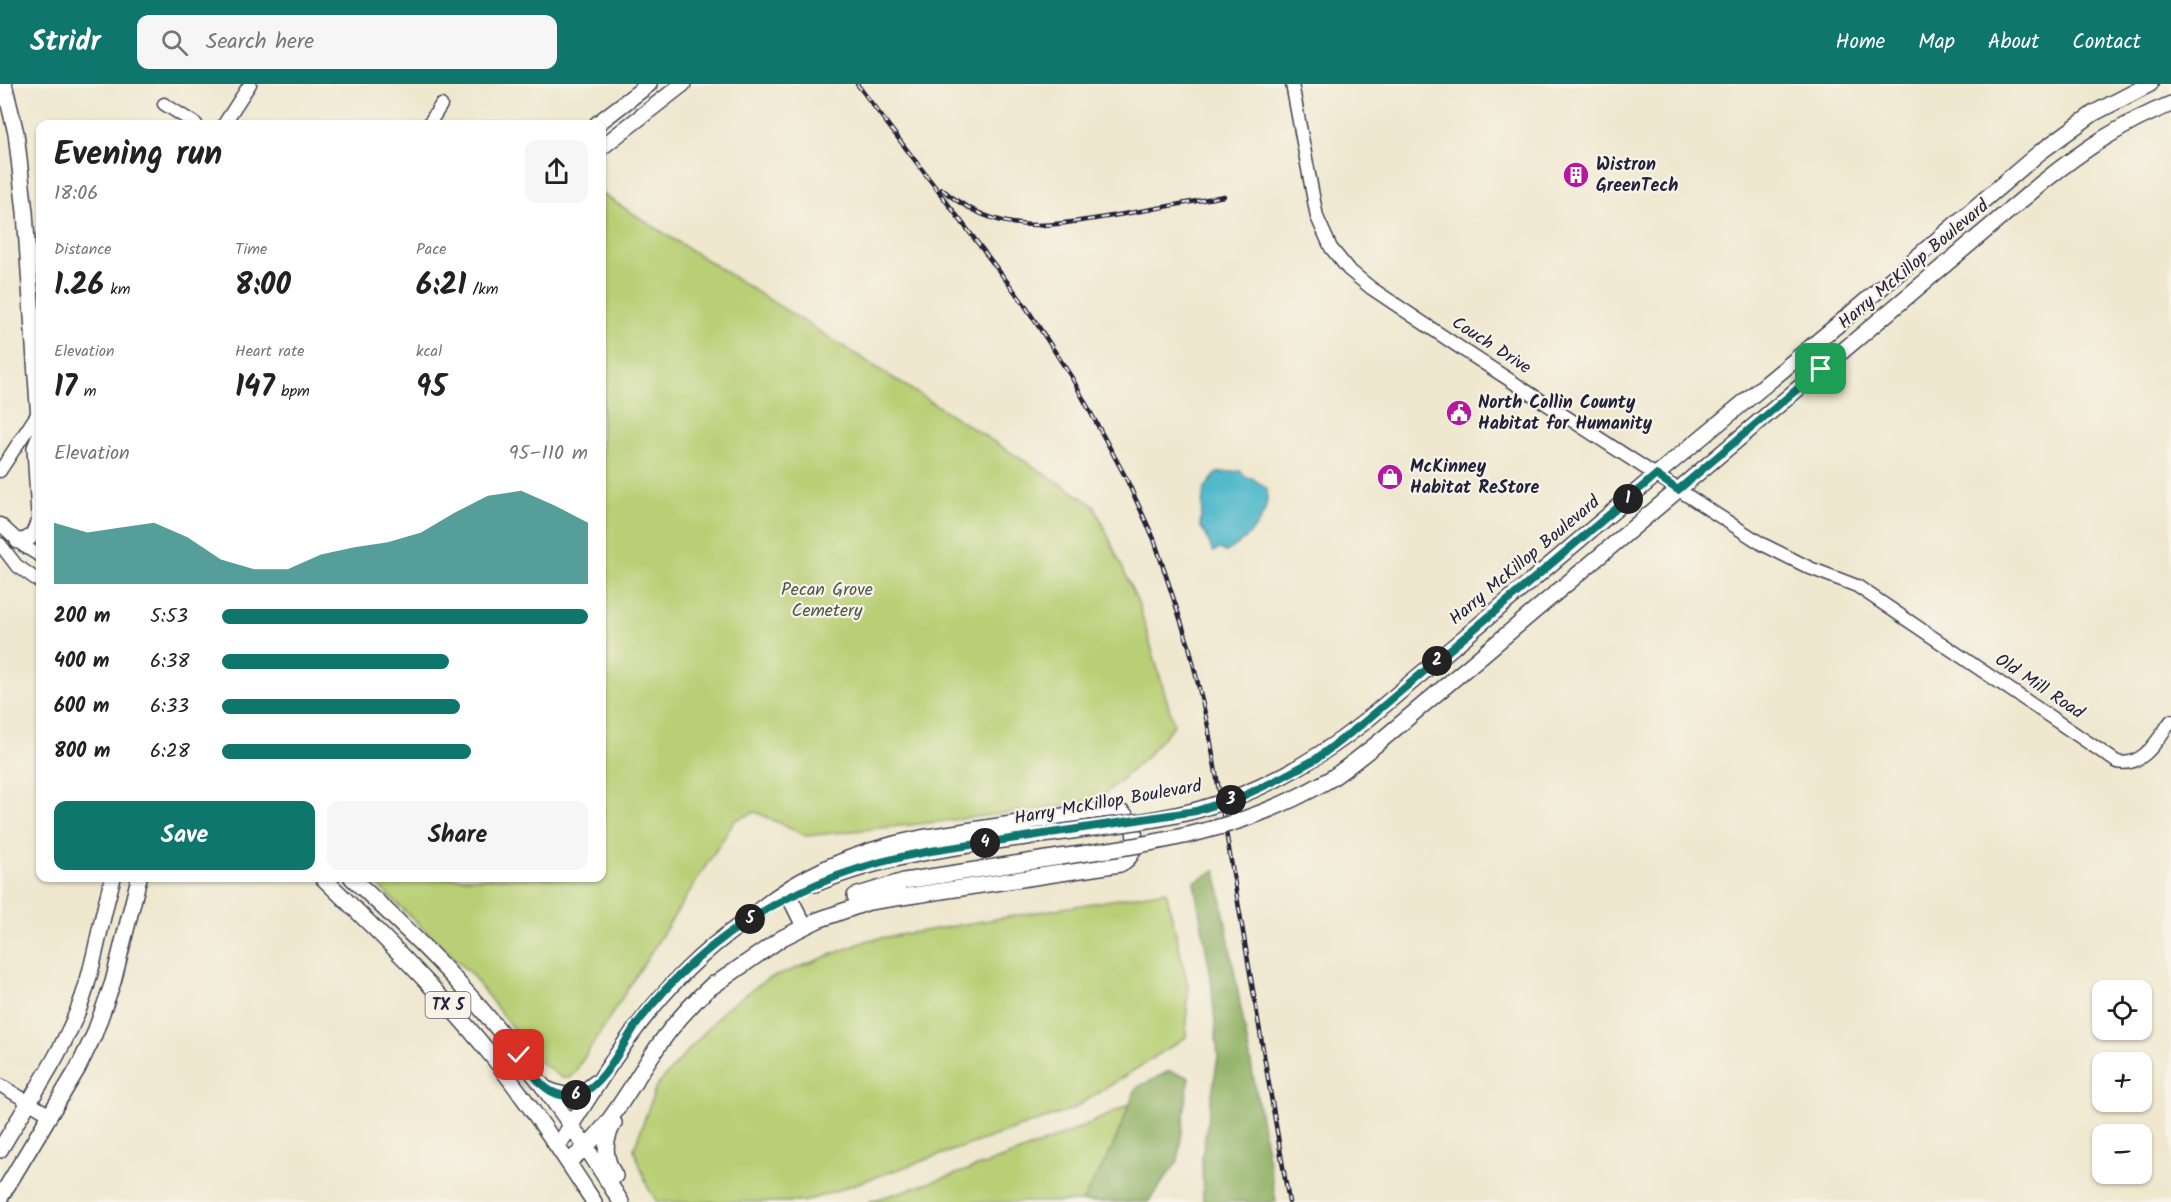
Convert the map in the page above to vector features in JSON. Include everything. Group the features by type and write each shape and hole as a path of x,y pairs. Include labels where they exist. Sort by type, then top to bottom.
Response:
{"main road":[{"path":"4,84 16,133 26,212 36,365"},
{"path":"602,120 649,84"},
{"path":"606,144 682,84"},
{"path":"2149,84 2165,106"},
{"name":"Harry McKillop Boulevard","path":"558,1146 637,1025 667,988 705,951 748,920 789,896 839,874 908,855 1196,811 1245,795 1316,759 1362,724 2058,138 2094,113 2149,84"},
{"name":"Harry McKillop Boulevard","path":"568,1162 587,1148 603,1129 667,1033 707,990 768,939 801,920 831,905 904,881 1177,839 1219,828 1260,814 1328,780 1378,743 2077,155 2118,128 2165,106"},
{"path":"1917,257 1932,276"},
{"path":"36,445 36,463"},
{"path":"18,541 23,541 36,530"},
{"path":"707,990 782,938 818,920 869,902 1120,864 1130,858 1135,846 1131,822 1124,812 1108,809 891,844 851,857 805,879 768,901 748,920"},
{"path":"0,1150 70,1029 87,984 112,882"},
{"path":"0,1198 78,1068 94,1035 110,992 138,882"},
{"name":"TX 5","path":"327,882 396,949 501,1068 558,1146 594,1202"},
{"name":"TX 5","path":"356,882 453,977 544,1088 587,1148 621,1202"},
{"path":"789,896 801,920"},
{"path":"97,944 121,949"},
{"path":"544,1088 564,1095 578,1095 585,1092 604,1074"},
{"path":"630,1202 609,1165 606,1149 610,1130 636,1079"}],"street":[{"path":"227,120 250,84"},
{"name":"Couch Drive","path":"1292,84 1317,217 1331,248 1357,277 1383,297 1774,551 1810,568 1857,585 1880,601"},
{"path":"164,104 190,120"},
{"path":"432,120 441,105"},
{"path":"0,471 36,416"},
{"path":"0,524 36,554"},
{"path":"0,544 16,565 36,579"},
{"name":"Old Mill Road","path":"1880,601 2117,762 2132,763 2140,759 2171,721"},
{"path":"0,1085 50,1115"}],"green space":[{"name":"Pecan Grove Cemetery","path":"606,197 1094,505 1139,605 1174,725 1145,758 1100,798 1076,804 806,836 756,812 735,820 569,1078 562,1078 536,1059 471,974 374,882 606,882"},
{"path":"1216,870 1276,1202 1203,1202 1202,1156 1218,1057 1211,977 1194,882"},
{"path":"1166,891 1188,986 1186,1037 1073,1109 803,1202 657,1202 648,1188 634,1149 656,1087 725,1009 766,980 869,940"},
{"path":"1169,1071 1189,1077 1178,1161 1148,1202 1082,1202 1112,1149 1136,1088"},
{"path":"1130,1104 1112,1149 1082,1202 868,1202 1034,1147"}],"water":[{"path":"1241,471 1246,478 1252,478 1267,489 1265,509 1256,526 1243,541 1226,552 1220,549 1213,552 1200,526 1204,489 1217,473"}],"railway":[{"path":"857,84 1024,304 1072,378 1125,476 1154,539 1189,646 1208,726 1289,1202"},
{"path":"942,189 966,206 984,215 1003,221 1032,225 1094,219 1224,196"}],"place":[{"name":"Wistron GreenTech","path":"1576,175"},
{"name":"North Collin County Habitat for Humanity","path":"1459,413"},
{"name":"McKinney Habitat ReStore","path":"1390,477"}],"route":[{"path":"519,1055 544,1088 556,1094 572,1096 585,1092 604,1074 637,1025 658,999 705,951 762,910 839,874 908,855 1196,811 1245,795 1297,770 1336,745 1362,724 1656,475 1678,490 1821,369"}]}
